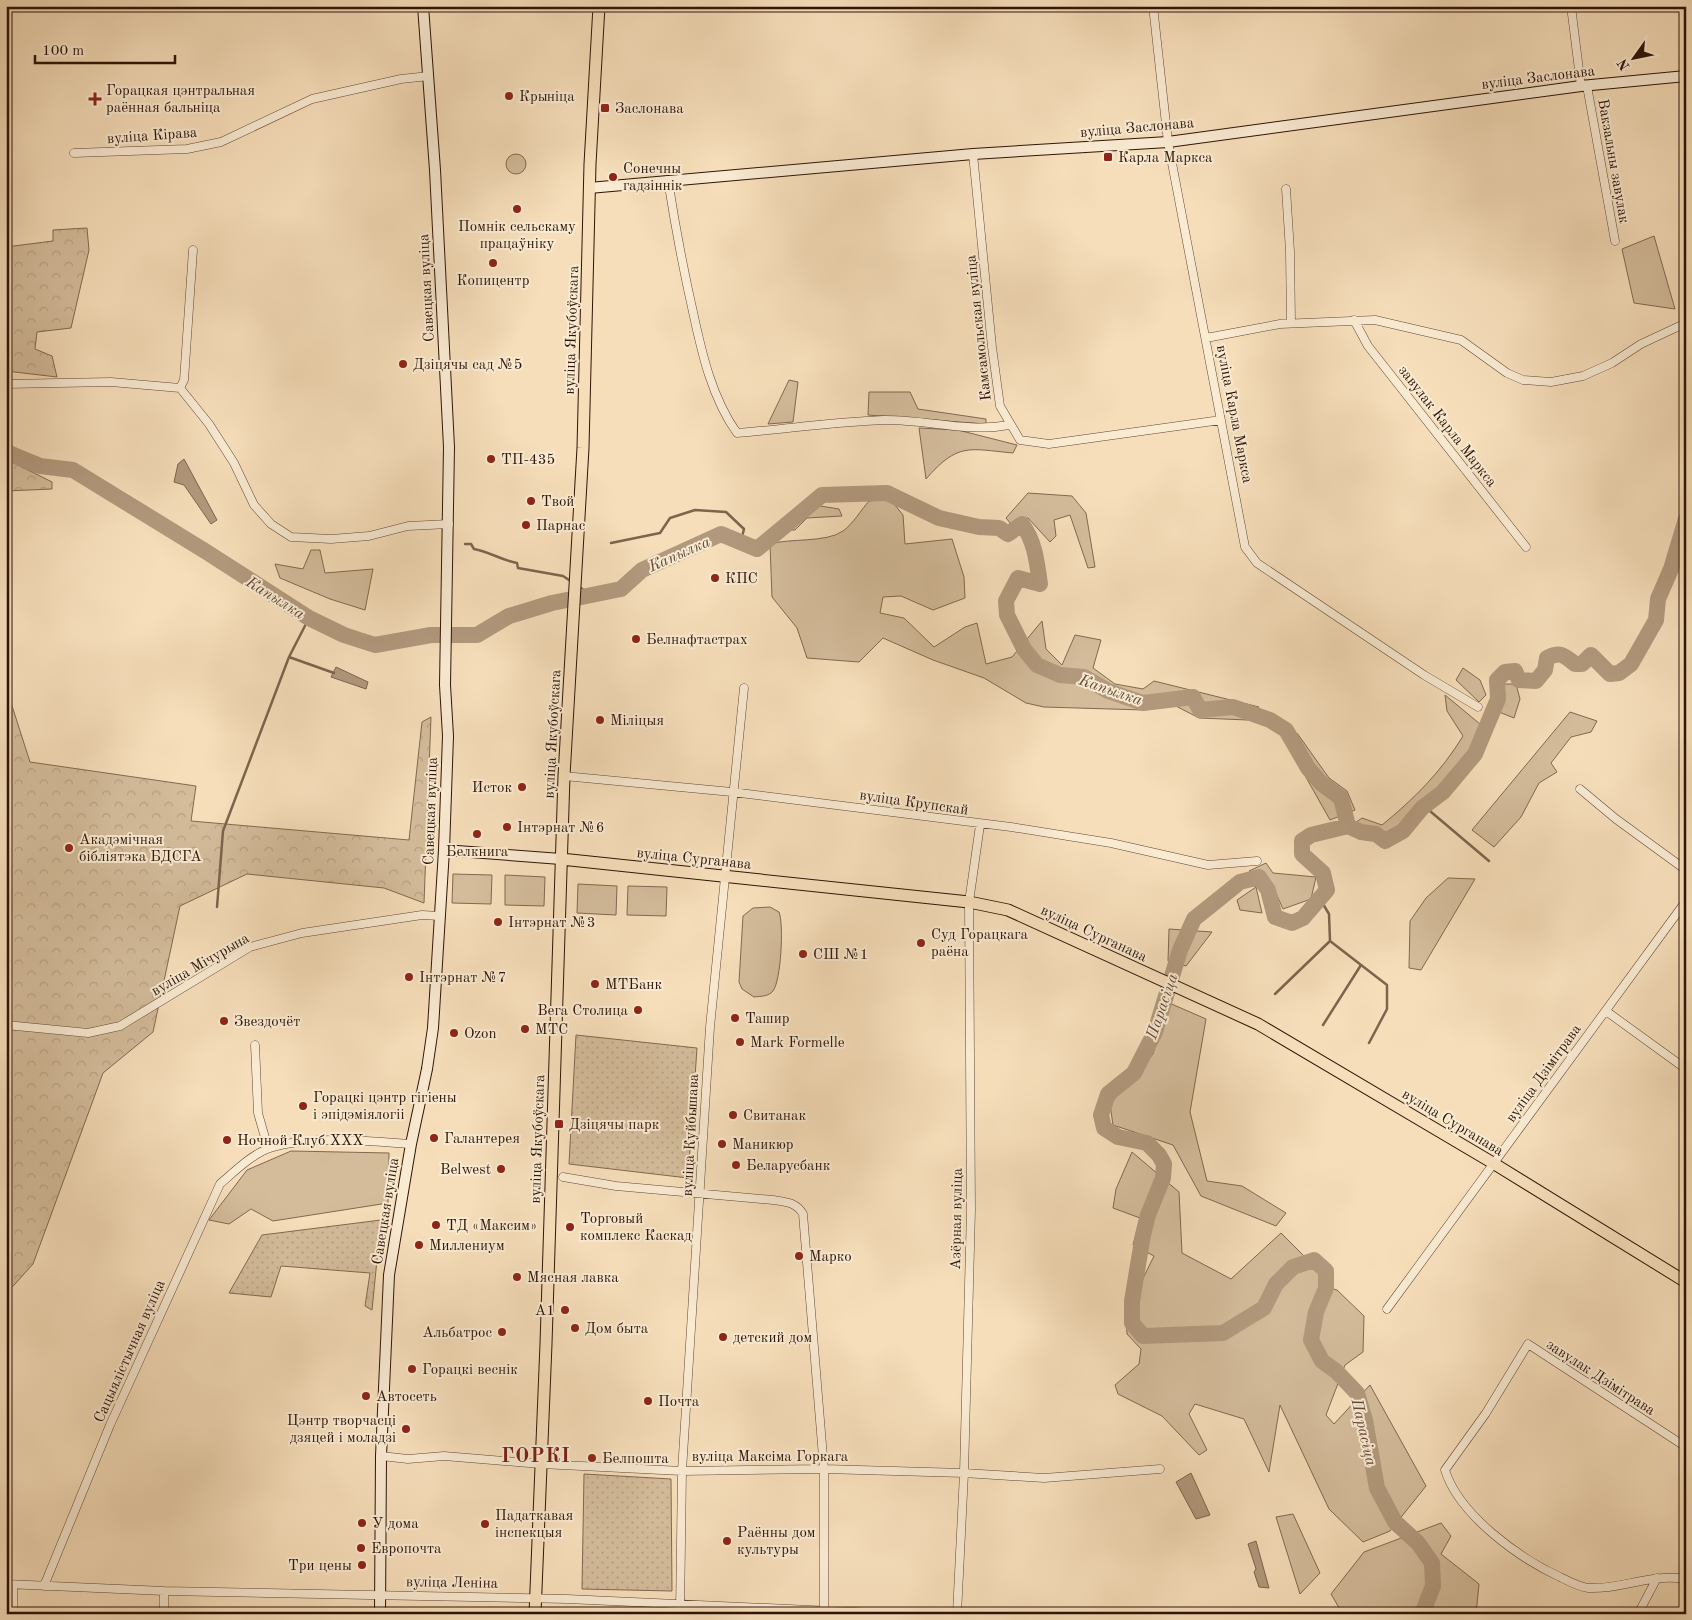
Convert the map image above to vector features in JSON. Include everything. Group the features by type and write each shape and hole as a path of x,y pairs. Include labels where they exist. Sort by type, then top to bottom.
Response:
{"main road":[{"name":"Савецкая вуліца","path":"380,1614 381,1456 389,1275 433,1028 444,850 448,736 446,664 449,447 430,76 423,6"},
{"name":"вуліца Якубоўскага","path":"535,1614 564,776 583,448 589,188 599,6"},
{"name":"вуліца Заслонава","path":"589,188 974,154 1168,142 1584,86 1686,76"},
{"path":"444,850 561,859"},
{"name":"вуліца Сурганава","path":"561,859 969,902 1008,910 1258,1024 1493,1163 1686,1282"}],"street":[{"name":"вуліца Карла Маркса","path":"1153,6 1168,142 1245,547 1257,562 1424,675 1478,707"},
{"name":"Вакзальны завулак","path":"1571,6 1584,86 1615,241"},
{"name":"вуліца Кірава","path":"74,154 188,149 221,142 312,99 400,79 430,76"},
{"name":"Камсамольская вуліца","path":"974,154 1000,406 1009,425 1020,440 1049,444 1221,420"},
{"path":"668,180 679,253 700,346 724,416 737,433 884,420 964,427 993,428 1009,425"},
{"path":"1286,189 1290,252 1290,324"},
{"path":"180,388 184,380 193,250"},
{"name":"завулак Карла Маркса","path":"1354,320 1368,346 1526,547"},
{"path":"1206,338 1290,324 1375,320 1461,340 1507,373 1523,380 1551,382 1590,373 1612,363 1641,344 1686,323"},
{"path":"6,384 111,382 180,388 209,424 229,455 254,505 271,524 291,537 331,539 369,536 408,526 449,524"},
{"name":"вуліца Куйбышава","path":"680,1614 682,1471 710,1027 732,792 744,688"},
{"name":"вуліца Крупскай","path":"564,776 732,792 980,825 1011,827 1111,843 1145,853 1208,866 1257,860"},
{"path":"1580,789 1616,819 1686,870"},
{"name":"Азёрная вуліца","path":"957,1614 964,1473 971,1210 969,902 980,825"},
{"name":"вуліца Дзімітрава","path":"1387,1309 1686,901"},
{"name":"вуліца Мічурына","path":"6,1025 88,1033 120,1026 250,947 302,933 422,916 440,916"},
{"path":"1606,1011 1686,1068"},
{"path":"255,1045 258,1113 268,1148"},
{"name":"Сацыялістычная вуліца","path":"44,1586 110,1425 220,1184 268,1148 299,1143 362,1140 411,1144"},
{"path":"563,1177 616,1186 701,1193 794,1204 804,1214 824,1469 824,1612"},
{"name":"завулак Дзімітрава","path":"1657,1578 1600,1588 1586,1588 1532,1564 1492,1534 1450,1483 1445,1470 1486,1413 1528,1344 1686,1447"},
{"name":"вуліца Максіма Горкага","path":"381,1456 408,1459 444,1456 541,1464 682,1471 824,1469 964,1473 1044,1478 1160,1469"},
{"path":"1638,1614 1657,1578 1666,1576 1686,1579"},
{"path":"10,1584 13,1614"},
{"name":"вуліца Леніна","path":"10,1584 164,1591 535,1598 896,1614"},
{"path":"164,1591 164,1614"}],"green space":[{"path":"516,154 523,157 526,164 523,171 516,174 509,171 506,164 509,157"},
{"path":"87,228 89,250 71,328 37,332 35,349 52,356 57,377 6,371 6,247 53,241 53,230"},
{"path":"1654,236 1675,309 1634,303 1622,249"},
{"path":"789,380 798,382 793,422 768,424"},
{"path":"869,392 910,392 918,409 986,419 986,424 868,415"},
{"path":"919,428 958,430 1017,445 1013,453 975,450 956,453 937,467 926,479"},
{"path":"6,459 52,482 52,489 6,491"},
{"path":"1028,493 1072,496 1086,513 1095,567 1088,568 1070,515 1054,520 1056,536 1050,542 1028,518 1011,524 1006,518"},
{"path":"890,499 903,515 905,544 952,539 964,577 965,598 933,610 901,596 883,597 880,613 904,618 934,647 965,627 977,623 986,664 1012,657 1042,621 1046,649 1062,665 1075,635 1101,640 1093,668 1115,684 1143,689 1154,681 1259,707 1248,720 1199,718 1168,702 1144,710 1044,707 1026,703 984,678 933,660 883,638 859,662 807,658 797,628 772,597 770,544 818,539 836,535 850,525 869,501"},
{"path":"814,505 839,509 842,516 807,518 795,530 786,530"},
{"path":"311,550 320,550 325,573 373,569 365,610 330,599 280,578 275,564 303,569"},
{"path":"1463,668 1480,680 1486,695 1479,702 1456,680"},
{"path":"1502,684 1516,684 1520,699 1514,718 1499,712 1503,704"},
{"path":"6,687 30,762 196,786 191,821 409,840 422,722 431,717 424,903 384,888 247,874 180,906 153,1032 103,1073 33,1264 6,1294"},
{"path":"1445,695 1480,724 1472,751 1441,785 1416,807 1399,830 1385,838 1374,829 1355,823 1362,818 1382,825 1426,784 1455,749 1463,736 1447,711"},
{"path":"1570,712 1597,721 1591,732 1571,737 1551,763 1557,772 1539,783 1521,817 1494,847 1472,830"},
{"path":"1297,733 1329,778 1347,791 1355,810 1330,820 1285,740"},
{"path":"1266,863 1273,873 1316,877 1311,899 1283,909 1275,891 1264,875 1249,871"},
{"path":"453,874 492,875 491,904 452,903"},
{"path":"505,875 545,877 544,906 505,905"},
{"path":"1448,878 1475,879 1421,970 1409,968 1410,921 1426,898"},
{"path":"578,884 617,886 616,915 577,913"},
{"path":"628,886 667,887 666,916 627,915"},
{"path":"1256,887 1262,913 1240,910 1237,900"},
{"path":"770,907 779,912 781,918 781,952 778,976 776,985 771,993 754,997 742,989 739,982 743,916 753,908"},
{"path":"1169,929 1212,932 1186,966 1168,961"},
{"path":"1167,1002 1206,1019 1190,1112 1207,1181 1242,1186 1286,1213 1276,1226 1201,1196 1173,1145 1113,1125 1110,1104 1153,1054"},
{"path":"576,1035 697,1048 688,1178 569,1164"},
{"path":"291,1151 389,1153 388,1203 273,1221 251,1209 229,1224 209,1220 247,1170"},
{"path":"1132,1152 1179,1192 1182,1253 1231,1279 1281,1233 1319,1271 1321,1286 1337,1290 1364,1316 1363,1352 1345,1365 1326,1415 1334,1424 1370,1385 1426,1486 1390,1531 1363,1542 1329,1509 1280,1405 1269,1472 1244,1419 1195,1404 1189,1414 1207,1450 1199,1455 1162,1416 1118,1394 1115,1385 1139,1364 1141,1349 1127,1334 1126,1313 1154,1256 1133,1245 1140,1218 1113,1208 1116,1189"},
{"path":"381,1220 372,1310 365,1306 370,1273 281,1266 271,1297 229,1293 262,1235"},
{"path":"584,1474 671,1479 672,1591 582,1589"},
{"path":"1293,1514 1320,1573 1300,1594 1276,1517"},
{"path":"1441,1523 1451,1536 1441,1554 1479,1584 1476,1614 1342,1613 1331,1594 1364,1552"}],"shaded area":[{"path":"184,459 217,520 211,524 184,485 174,482 178,464"},
{"path":"336,667 368,682 366,689 331,677"},
{"path":"1191,1473 1210,1515 1196,1519 1176,1482"},
{"path":"1256,1541 1269,1588 1259,1587 1254,1572 1256,1569 1248,1544"}],"waterway":[{"name":"Капылка","path":"6,452 40,466 73,470 205,551 309,618 344,635 375,645 431,635 477,635 509,616 552,603 621,589 642,570 721,534 757,549 822,495 887,493 939,518 979,527 999,528 1008,534 1022,524 1033,545 1040,584 1018,578 1006,601 1007,615 1024,649 1037,665 1060,675 1084,677 1108,691 1143,703 1193,697 1200,710 1233,707 1270,720 1286,730 1308,768 1321,783 1341,798 1348,826"},
{"path":"611,543 660,533 670,518 695,510 726,512 744,529 741,541"},
{"name":"Парасіца","path":"1422,1614 1433,1586 1432,1563 1418,1543 1395,1522 1377,1488 1365,1420 1357,1393 1336,1371 1322,1361 1311,1340 1316,1312 1326,1288 1326,1271 1314,1260 1293,1267 1276,1284 1264,1308 1223,1333 1143,1336 1132,1323 1132,1301 1143,1235 1148,1215 1163,1178 1164,1164 1159,1155 1147,1143 1118,1137 1104,1128 1101,1115 1108,1094 1134,1073 1155,1032 1180,950 1194,919 1240,882 1259,877 1268,890 1275,917 1292,923 1303,918 1327,890 1323,873 1302,854 1302,841 1311,835 1348,826 1361,832 1376,834 1385,841 1403,831 1422,808 1443,792 1475,754 1498,699 1497,680 1505,672 1515,671 1519,680 1536,681 1545,670 1547,658 1559,654 1575,664 1582,664 1591,655 1610,674 1619,673 1631,664 1656,620 1658,599 1671,569 1686,519"},
{"path":"465,544 471,544 474,549 517,563 518,568 563,576 572,582"},
{"path":"578,586 591,595"},
{"path":"217,907 223,831 289,657 309,618"},
{"path":"289,657 334,673"},
{"path":"1424,806 1489,861"},
{"path":"1320,899 1329,914 1330,941 1387,985 1387,1009 1369,1043"},
{"path":"1275,994 1330,941"},
{"path":"1323,1025 1361,965"}],"place":[{"name":"Крыніца","path":"509,96"},
{"name":"Горацкая цэнтральная раённая бальніца","path":"95,99"},
{"name":"Заслонава","path":"605,108"},
{"name":"Карла Маркса","path":"1108,157"},
{"name":"Сонечны гадзіннік","path":"613,177"},
{"name":"Помнік сельскаму працаўніку","path":"517,209"},
{"name":"Копицентр","path":"493,263"},
{"name":"Дзіцячы сад №5","path":"403,364"},
{"name":"ТП-435","path":"491,459"},
{"name":"Твой","path":"531,501"},
{"name":"Парнас","path":"526,525"},
{"name":"КПС","path":"715,578"},
{"name":"Белнафтастрах","path":"636,639"},
{"name":"Міліцыя","path":"600,720"},
{"name":"Исток","path":"522,787"},
{"name":"Інтэрнат №6","path":"507,827"},
{"name":"Белкнига","path":"477,834"},
{"name":"Акадэмічная бібліятэка БДСГА","path":"69,848"},
{"name":"Інтэрнат №3","path":"498,922"},
{"name":"Суд Горацкага раёна","path":"921,943"},
{"name":"СШ №1","path":"803,954"},
{"name":"Інтэрнат №7","path":"409,977"},
{"name":"МТБанк","path":"595,984"},
{"name":"Вега Столица","path":"638,1010"},
{"name":"Ташир","path":"735,1018"},
{"name":"Звездочёт","path":"224,1021"},
{"name":"МТС","path":"525,1029"},
{"name":"Ozon","path":"454,1033"},
{"name":"Mark Formelle","path":"740,1042"},
{"name":"Горацкі цэнтр гігіены і эпідэміялогіі","path":"303,1106"},
{"name":"Свитанак","path":"733,1115"},
{"name":"Дзіцячы парк","path":"559,1124"},
{"name":"Галантерея","path":"434,1138"},
{"name":"Ночной Клуб ХХХ","path":"227,1140"},
{"name":"Маникюр","path":"722,1144"},
{"name":"Беларусбанк","path":"736,1165"},
{"name":"Belwest","path":"501,1169"},
{"name":"ТД «Максим»","path":"436,1225"},
{"name":"Торговый комплекс Каскад","path":"570,1227"},
{"name":"Миллениум","path":"419,1245"},
{"name":"Марко","path":"799,1256"},
{"name":"Мясная лавка","path":"517,1277"},
{"name":"A1","path":"565,1310"},
{"name":"Дом быта","path":"575,1328"},
{"name":"Альбатрос","path":"502,1332"},
{"name":"детский дом","path":"723,1337"},
{"name":"Горацкі веснік","path":"412,1369"},
{"name":"Автосеть","path":"366,1396"},
{"name":"Почта","path":"648,1401"},
{"name":"Цэнтр творчасці дзяцей і моладзі","path":"406,1429"},
{"name":"Белпошта","path":"592,1458"},
{"name":"У дома","path":"362,1523"},
{"name":"Падаткавая інспекцыя","path":"485,1524"},
{"name":"Раённы дом культуры","path":"727,1541"},
{"name":"Европочта","path":"361,1548"},
{"name":"Три цены","path":"362,1565"}],"district":[{"name":"ГОРКІ","path":"536,1455"}]}
